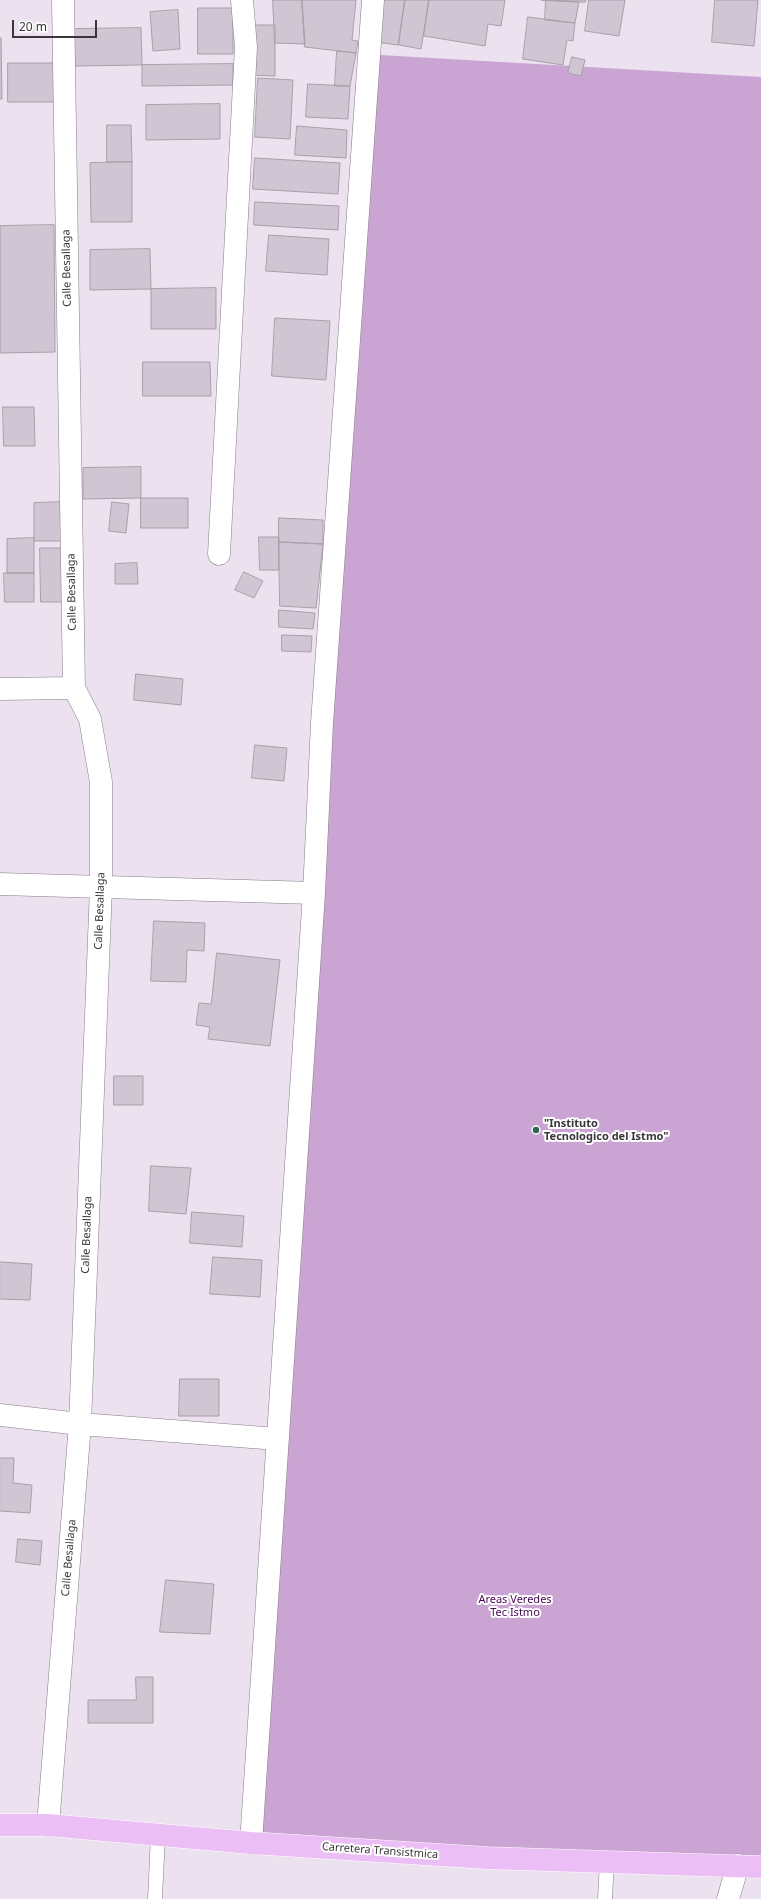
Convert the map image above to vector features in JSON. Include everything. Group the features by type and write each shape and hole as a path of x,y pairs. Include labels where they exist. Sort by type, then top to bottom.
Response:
{"main road":[{"name":"Carretera Transistmica","path":"0,1825 48,1825 251,1843 488,1858 738,1865 761,1867"}],"street":[{"name":"Calle Besallaga","path":"48,1825 80,1424 101,887 101,782 90,719 74,688 63,0"},
{"path":"219,554 246,47 242,0"},
{"path":"251,1843 314,893 322,715 373,0"},
{"path":"0,689 74,688"},
{"path":"0,884 314,893"},
{"path":"0,1415 80,1424 278,1439"},
{"path":"728,1899 738,1865"}],"lane":[{"path":"155,1899 158,1835"},
{"path":"605,1899 608,1862"}],"green space":[{"name":"Areas Veredes Tec Istmo","path":"380,55 761,77 761,1871 251,1843"}],"building":[{"path":"273,0 302,0 305,44 275,43"},
{"path":"302,0 356,0 352,40 358,41 356,53 305,47"},
{"path":"381,0 405,0 398,45 375,42"},
{"path":"405,0 429,0 421,49 399,45"},
{"path":"429,0 505,0 501,26 488,24 485,46 424,36"},
{"path":"541,0 586,0 585,2"},
{"path":"546,0 579,2 575,23 545,20"},
{"path":"589,0 625,0 619,36 585,31"},
{"path":"715,0 758,0 754,46 712,42"},
{"path":"198,8 233,8 233,54 198,54"},
{"path":"178,10 180,49 153,51 150,12"},
{"path":"528,17 575,23 573,41 567,40 563,65 523,59"},
{"path":"248,25 275,25 275,76 247,75"},
{"path":"141,28 142,65 74,66 74,29"},
{"path":"1,38 2,99 0,99"},
{"path":"337,51 356,53 350,86 335,86"},
{"path":"572,57 585,60 581,76 568,73"},
{"path":"8,63 57,63 57,102 8,102"},
{"path":"233,64 233,85 142,86 142,65"},
{"path":"258,78 293,80 290,139 255,137"},
{"path":"308,84 350,86 348,119 306,117"},
{"path":"220,104 220,139 146,140 146,105"},
{"path":"107,125 131,125 132,162 107,162"},
{"path":"297,126 347,130 346,158 295,155"},
{"path":"255,158 340,163 338,194 253,189"},
{"path":"132,162 132,222 91,222 90,163"},
{"path":"255,202 339,206 338,230 254,225"},
{"path":"54,225 55,352 0,353 0,226"},
{"path":"269,235 329,239 327,275 266,271"},
{"path":"150,249 151,289 90,290 90,250"},
{"path":"216,288 216,329 151,329 151,289"},
{"path":"275,318 330,321 326,380 272,376"},
{"path":"143,362 210,362 211,396 143,396"},
{"path":"3,407 34,407 35,446 4,446"},
{"path":"141,467 141,498 83,499 83,468"},
{"path":"141,498 188,498 188,528 141,528"},
{"path":"62,502 62,541 34,541 34,503"},
{"path":"112,502 129,504 126,533 109,531"},
{"path":"279,518 323,520 323,544 279,542"},
{"path":"259,537 279,537 279,570 260,570"},
{"path":"34,538 34,573 7,573 7,539"},
{"path":"279,542 323,544 316,608 280,606"},
{"path":"40,548 62,548 63,602 41,602"},
{"path":"137,563 138,584 115,584 115,564"},
{"path":"244,572 263,581 254,598 235,590"},
{"path":"4,573 34,573 34,602 5,602"},
{"path":"279,610 315,613 313,629 279,627"},
{"path":"282,635 312,636 311,652 282,651"},
{"path":"136,674 183,679 181,705 134,700"},
{"path":"255,745 287,748 284,781 252,778"},
{"path":"154,921 205,923 204,951 187,950 186,982 151,981"},
{"path":"217,953 280,960 270,1046 208,1039 210,1027 196,1025 199,1003 211,1004"},
{"path":"114,1076 143,1076 143,1105 114,1105"},
{"path":"151,1166 191,1168 186,1214 149,1211"},
{"path":"192,1212 244,1216 242,1247 190,1243"},
{"path":"213,1257 262,1260 260,1297 210,1294"},
{"path":"0,1262 32,1264 30,1300 0,1299"},
{"path":"180,1379 219,1379 219,1416 179,1416"},
{"path":"0,1458 14,1458 13,1483 32,1485 30,1513 0,1511"},
{"path":"18,1539 42,1541 40,1565 16,1562"},
{"path":"166,1580 214,1584 210,1634 160,1632"},
{"path":"136,1677 153,1677 153,1723 88,1723 88,1700 136,1700"}],"place":[{"name":"\"Instituto Tecnologico del Istmo\"","path":"536,1130"}]}
